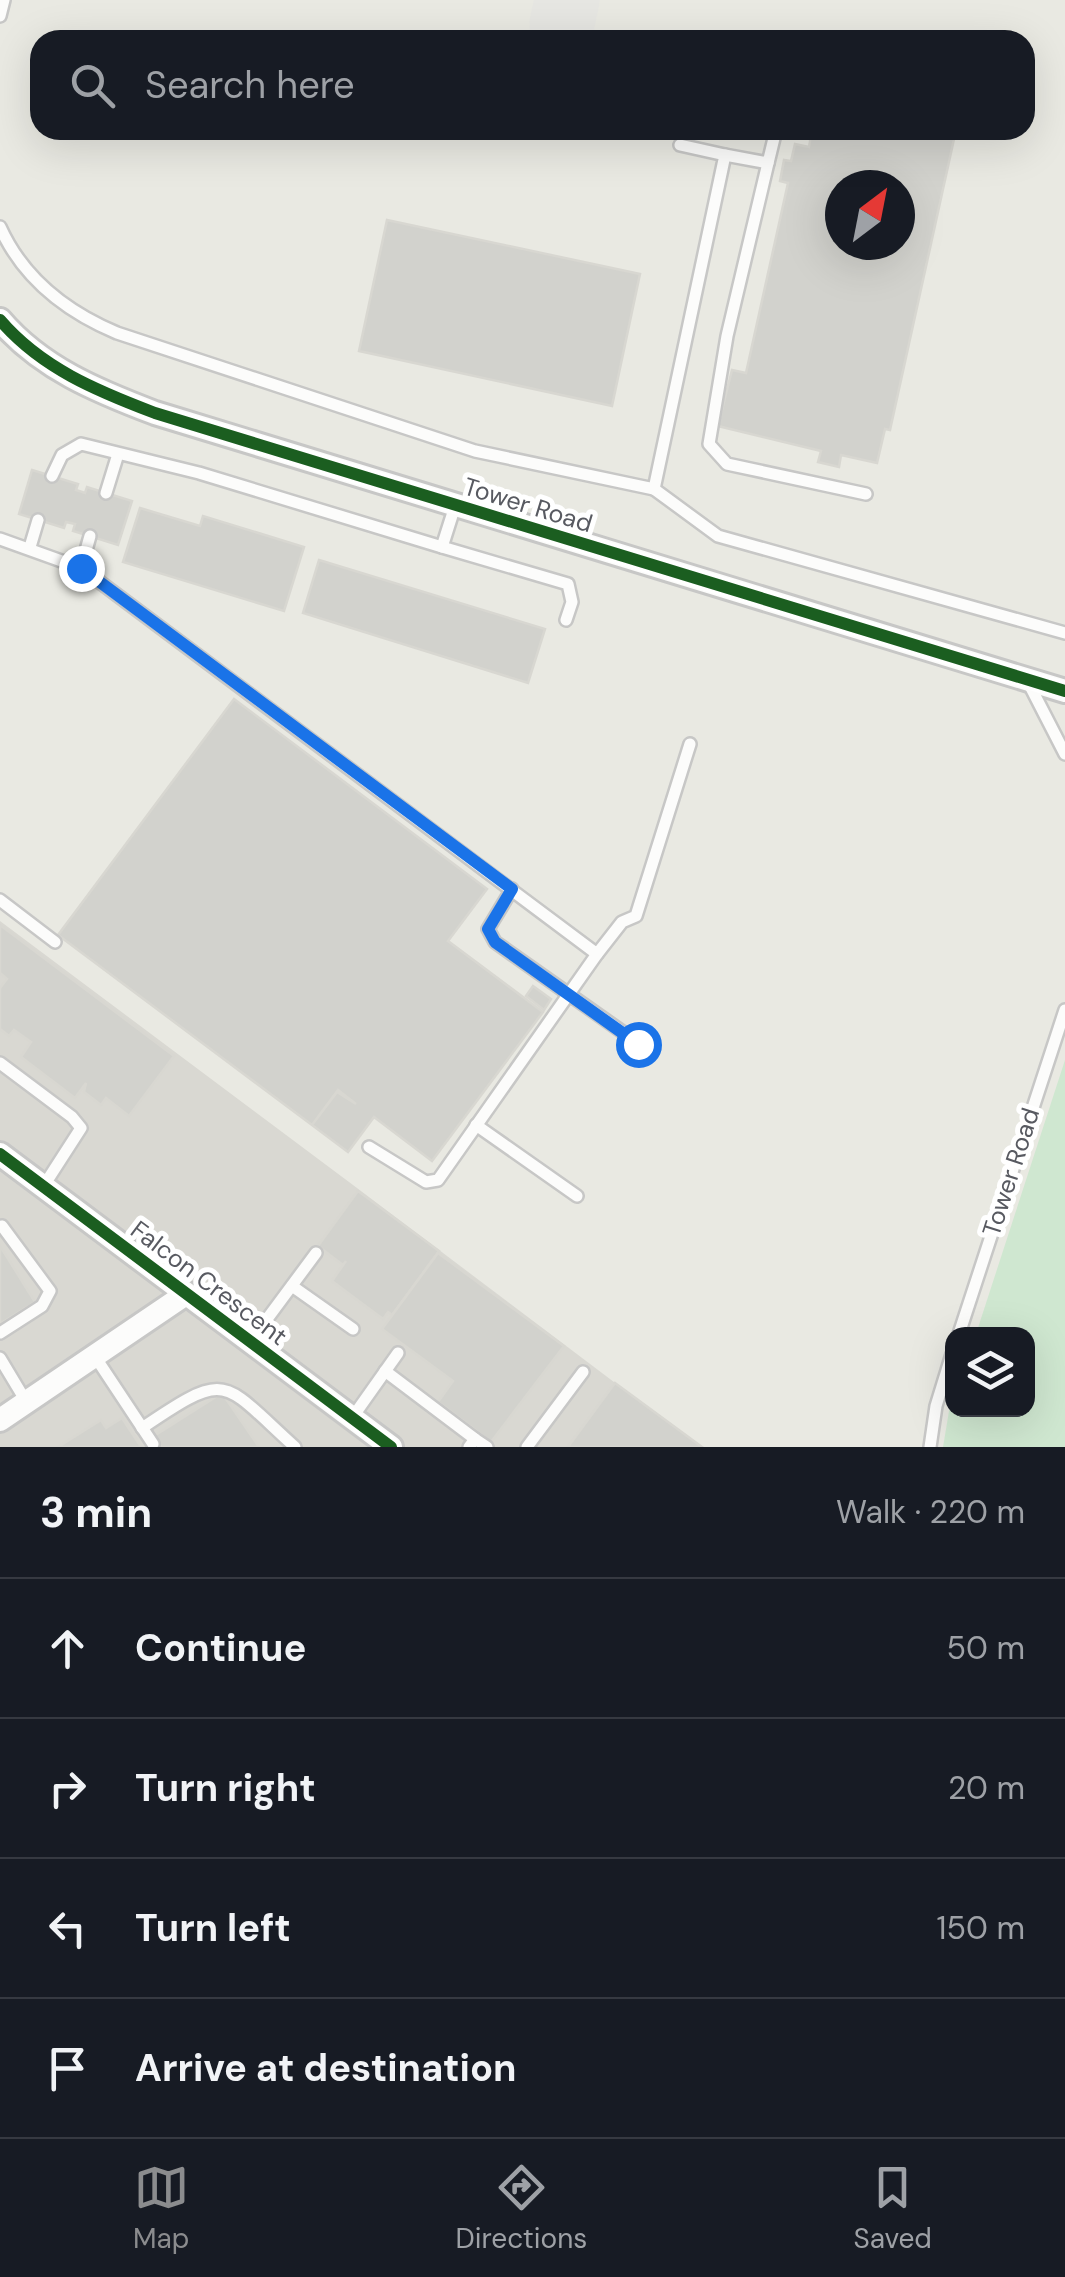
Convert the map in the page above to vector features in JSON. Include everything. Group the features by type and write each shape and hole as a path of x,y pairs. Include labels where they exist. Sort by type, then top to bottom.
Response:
{"street":[{"name":"Tower Road","path":"0,320 14,337 65,375 107,394 455,506 1065,691"},
{"name":"Falcon Crescent","path":"0,1154 391,1447"},
{"path":"0,1420 186,1294"}],"lane":[{"path":"0,16 4,0"},
{"path":"774,140 727,336 709,444 727,464 866,494"},
{"path":"680,146 768,163"},
{"path":"654,490 725,155"},
{"path":"0,227 43,288 77,314 117,333 475,451 654,490 718,536 1065,633"},
{"path":"52,476 62,454 74,445 199,473 568,584 572,602 566,620"},
{"path":"106,493 118,454"},
{"path":"442,547 455,506"},
{"path":"30,547 38,520"},
{"path":"81,568 90,536"},
{"path":"0,539 81,568 597,954"},
{"path":"1026,678 1065,754"},
{"path":"369,1147 434,1182 597,954 622,922 638,911 690,744"},
{"path":"512,889 492,921 491,936 638,1044"},
{"path":"0,900 55,942"},
{"name":"Tower Road","path":"961,1327 1065,1010"},
{"path":"0,1063 72,1116 81,1128 43,1187"},
{"path":"476,1125 576,1196"},
{"path":"0,1333 42,1306 50,1291 2,1226"},
{"path":"250,1342 316,1253"},
{"path":"292,1286 353,1329"},
{"path":"352,1418 398,1353"},
{"path":"0,1358 26,1403"},
{"path":"96,1358 152,1444"},
{"path":"385,1370 472,1443 486,1447"},
{"path":"527,1447 583,1372"},
{"path":"930,1447 945,1384"},
{"path":"142,1428 195,1392 221,1389 241,1398 294,1447"}],"shaded area":[{"path":"0,921 353,1185 700,1447 0,1447"}],"green space":[{"path":"1065,1060 1065,1447 943,1447 948,1417 1035,1417 1035,1327 978,1327"}],"building":[{"path":"810,140 954,140 890,430 885,429 877,463 841,455 839,467 818,462 821,451 718,426 732,370 746,373 788,183 780,181 784,160 791,161 795,144 809,147"},
{"path":"387,220 640,274 612,406 359,351"},
{"path":"32,470 78,484 76,490 85,493 87,487 132,501 118,545 73,531 75,524 66,522 64,528 19,514"},
{"path":"140,508 200,526 203,516 304,547 284,611 123,562"},
{"path":"319,560 545,629 528,683 303,613"},
{"path":"234,699 487,889 448,941 543,1012 432,1161 374,1117 348,1152 58,935"},
{"path":"0,925 174,1056 129,1116 106,1098 101,1105 84,1092 86,1083 75,1098 21,1057 31,1042 14,1030 9,1036 0,1029 0,988 7,979 0,973"},
{"path":"533,986 551,999 544,1010 526,996"},
{"path":"358,1191 439,1251 392,1315 388,1312 383,1319 332,1281 346,1261 343,1265 318,1246"},
{"path":"0,1246 35,1302 0,1324"},
{"path":"438,1253 564,1346 491,1442 438,1402 453,1381 382,1329"},
{"path":"615,1383 702,1447 568,1447"},
{"path":"222,1393 259,1447 161,1447 154,1436"},
{"path":"122,1418 141,1447 58,1447 101,1420 106,1428"}],"taxiway":[{"path":"562,24 567,0"}],"cycle path":[{"path":"0,320 52,365 91,387 155,413 1065,691"},
{"path":"0,1154 391,1447"}],"route":[{"path":"81,568 512,889 488,929 495,942 638,1044"}]}
